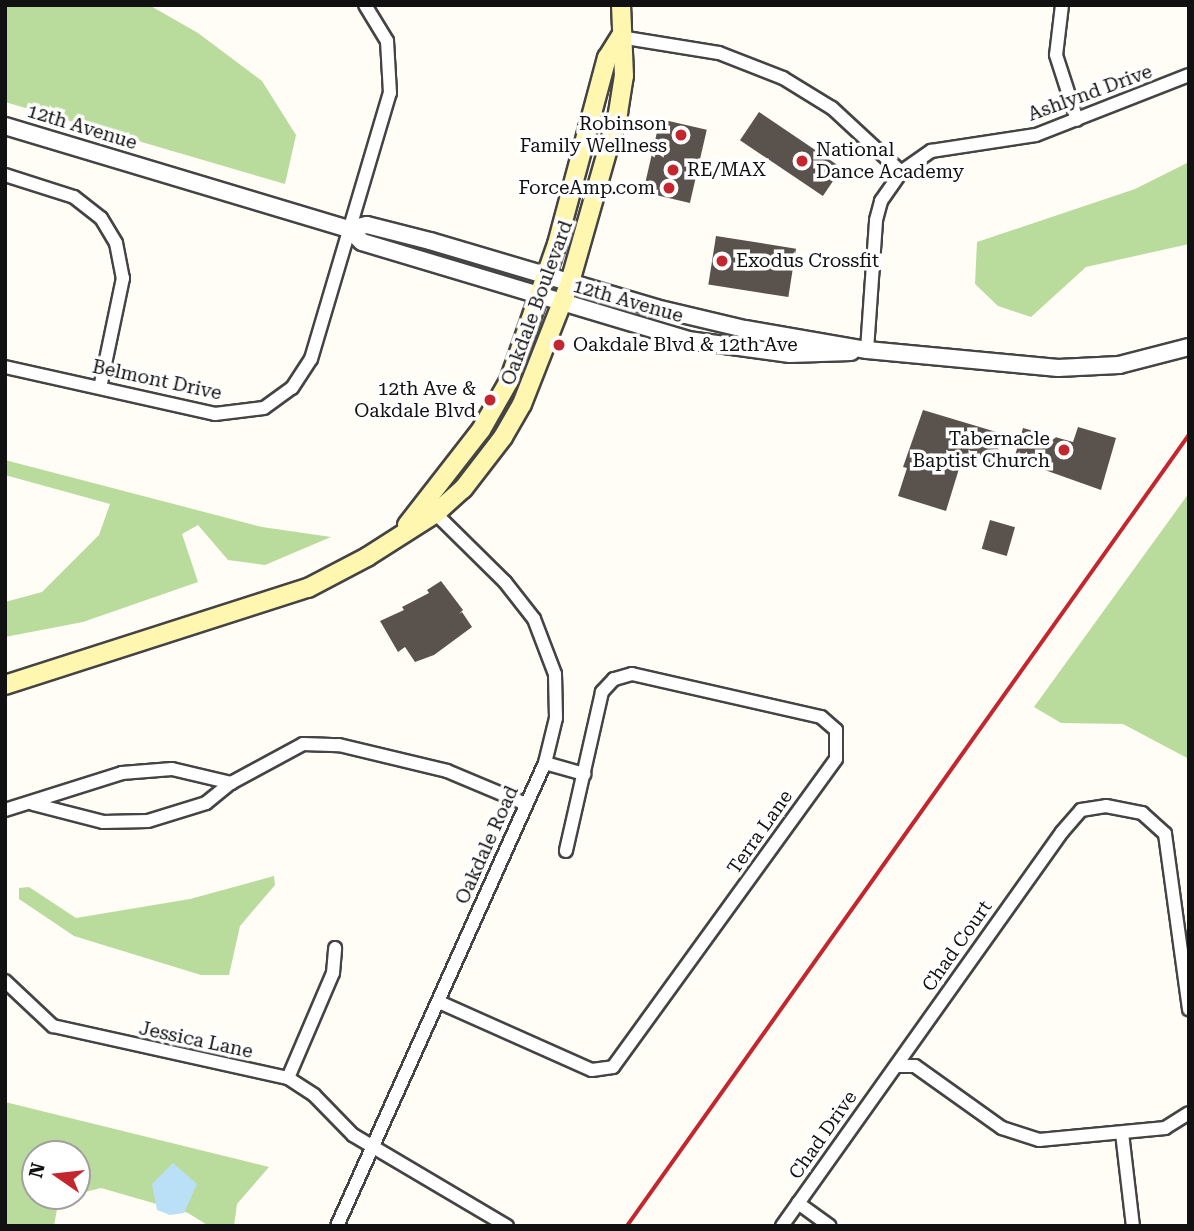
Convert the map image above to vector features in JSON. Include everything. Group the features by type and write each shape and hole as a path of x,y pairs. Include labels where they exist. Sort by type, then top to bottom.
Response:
{"main road":[{"name":"Oakdale Boulevard","path":"5,685 291,595 346,570 399,535 430,508 463,489 503,437 540,364 570,282 618,113 624,76 620,37 621,5"},
{"name":"Oakdale Boulevard","path":"430,508 496,406 539,297 592,126 607,58 620,37"}],"street":[{"name":"Belmont Drive","path":"5,367 215,414 250,413 279,399 311,359 392,75 387,41 365,5"},
{"path":"1062,5 1056,55 1077,120"},
{"path":"620,37 719,53 783,78 832,108 901,172"},
{"name":"Ashlynd Drive","path":"867,350 876,220 886,192 901,172 916,159 949,145 1037,135 1189,75"},
{"name":"12th Avenue","path":"5,126 349,229 362,242 688,341 752,351 833,355 867,350"},
{"path":"5,175 74,197 101,218 117,243 123,278 100,388"},
{"name":"12th Avenue","path":"349,229 367,225 704,320 867,350 1088,368 1149,359 1189,347"},
{"name":"Oakdale Road","path":"337,1226 545,763 557,694 544,636 505,582 430,508"},
{"name":"Terra Lane","path":"439,1002 592,1070 613,1068 836,759 839,740 821,718 623,675 603,692 566,850"},
{"path":"33,804 103,822 148,821 206,803 231,783 303,744 339,745 447,771 526,804"},
{"path":"545,763 584,774"},
{"path":"5,810 33,804 122,773 172,769 231,783"},
{"name":"Chad Court","path":"896,1066 1073,816 1090,807 1142,814 1165,834 1189,1009"},
{"path":"288,1078 333,973 335,948"},
{"name":"Jessica Lane","path":"5,981 53,1026 288,1078 314,1095 353,1135 507,1226"},
{"path":"896,1066 915,1066 1002,1128 1021,1136 1051,1141 1165,1128 1189,1113"},
{"name":"Chad Drive","path":"782,1226 896,1066"},
{"path":"1122,1133 1133,1226"},
{"path":"798,1203 830,1226"}],"green space":[{"path":"5,5 149,5 198,33 262,81 296,135 285,184 5,102"},
{"path":"1189,162 1189,244 1086,267 1031,317 998,306 975,284 977,242 1135,189"},
{"path":"5,460 262,527 331,537 265,565 228,560 198,525 182,534 198,582 83,622 5,637 5,602 42,592 99,535 110,504 5,475"},
{"path":"1189,493 1189,759 1123,724 1061,723 1034,707"},
{"path":"274,876 275,885 240,926 229,975 201,975 74,936 19,899 19,888 29,887 76,918 190,899"},
{"path":"5,1102 269,1167 237,1204 234,1226 209,1226 188,1213 101,1188 91,1190 91,1140 21,1140 21,1210 57,1210 54,1226 5,1226"}],"water":[{"path":"173,1163 197,1184 184,1213 170,1215 157,1210 152,1184"}],"building":[{"path":"759,112 842,168 823,196 740,140"},
{"path":"660,119 707,130 690,203 643,192"},
{"path":"716,236 796,249 788,297 708,284"},
{"path":"923,410 1003,434 993,468 962,459 946,511 898,496 907,468 903,467"},
{"name":"Tabernacle Baptist Church","path":"1078,427 1116,438 1101,490 1014,459 1023,428 1073,442"},
{"path":"990,520 1015,527 1007,556 982,549"},
{"path":"441,581 463,610 459,614 462,612 472,627 434,655 415,662 405,647 398,652 380,621 404,610 402,607 429,593 427,590"}],"railway":[{"path":"627,1226 1189,435"}],"place":[{"name":"Robinson Family Wellness","path":"681,135"},
{"name":"National Dance Academy","path":"802,161"},
{"name":"RE/MAX","path":"673,170"},
{"name":"ForceAmp.com","path":"669,188"},
{"name":"Exodus Crossfit","path":"722,261"},
{"name":"Oakdale Blvd & 12th Ave","path":"559,345"},
{"name":"12th Ave & Oakdale Blvd","path":"490,400"},
{"name":"Tabernacle Baptist Church","path":"1064,450"}]}
